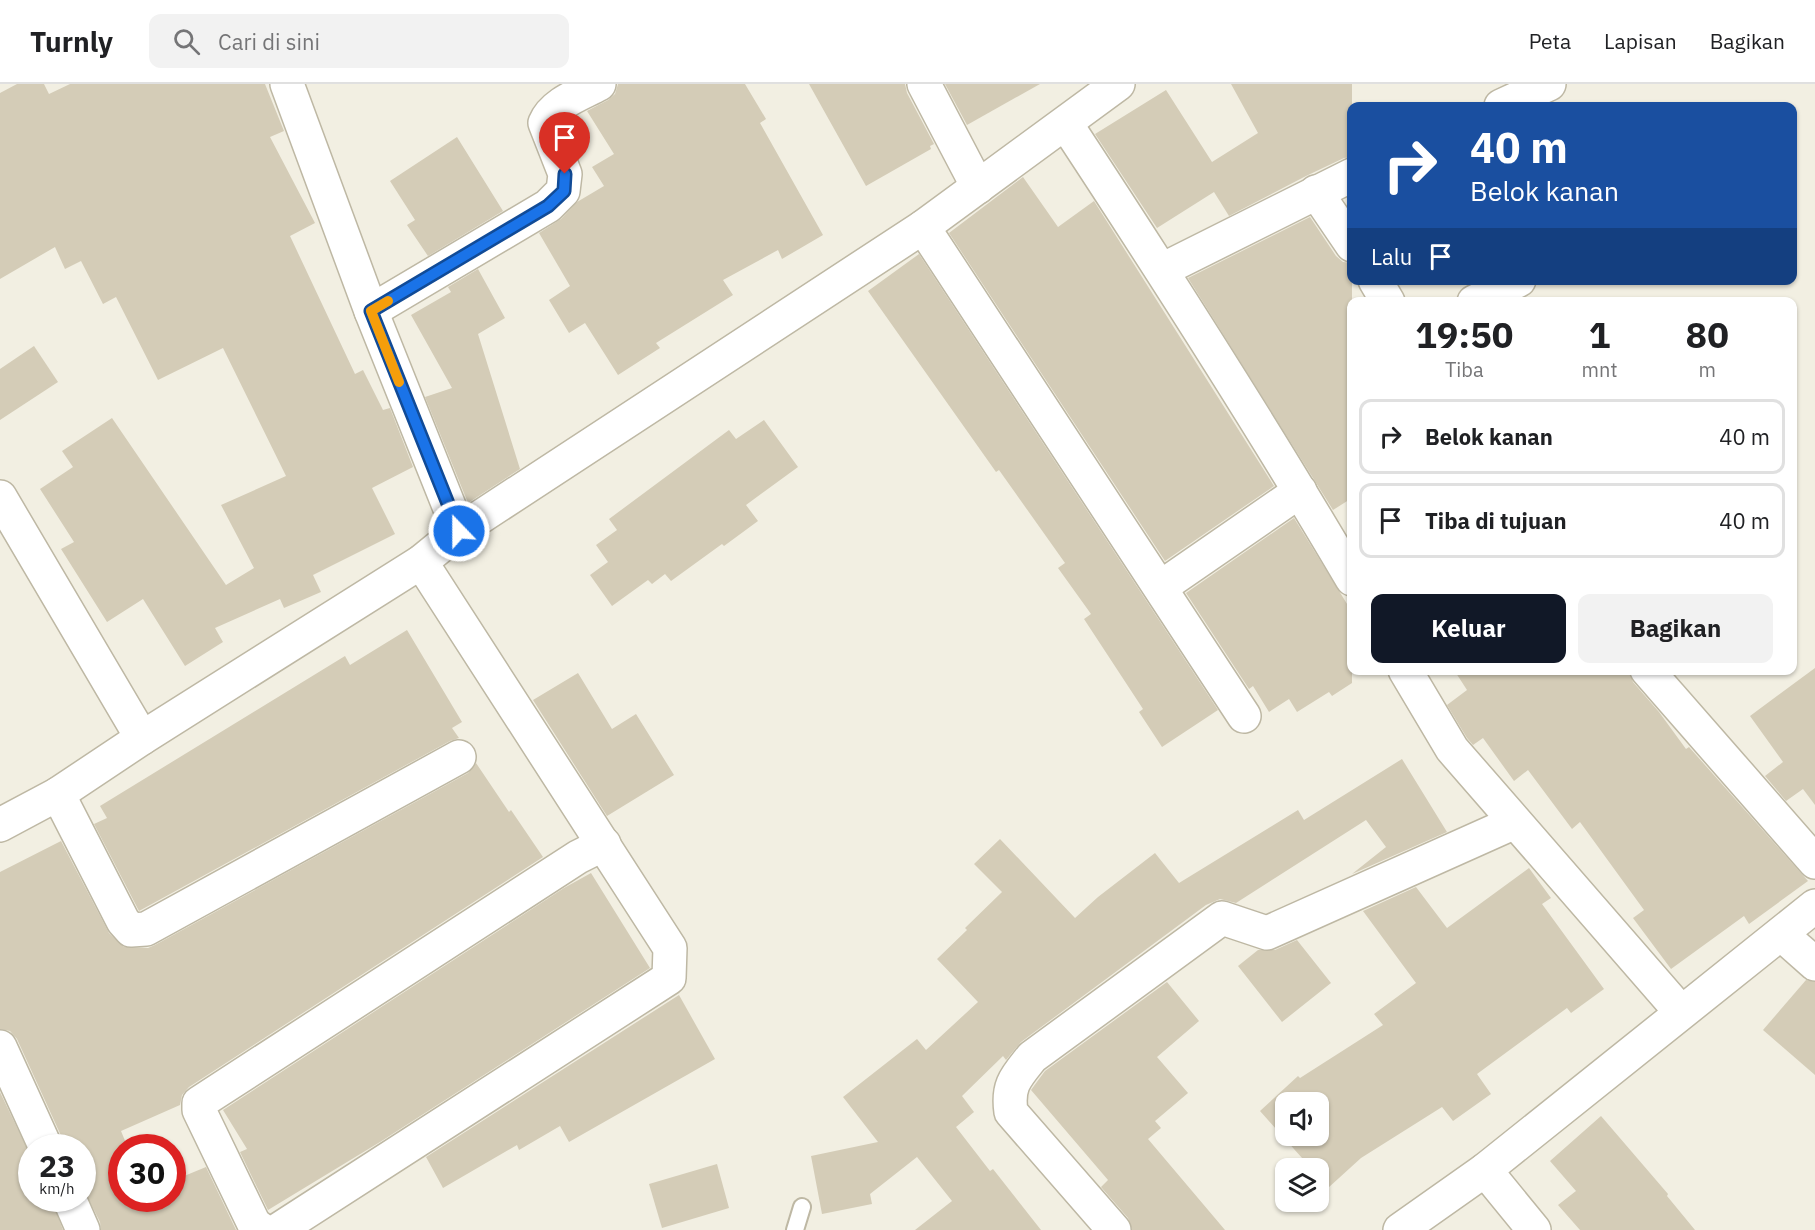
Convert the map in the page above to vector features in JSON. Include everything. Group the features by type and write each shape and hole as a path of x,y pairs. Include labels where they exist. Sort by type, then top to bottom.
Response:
{"street":[{"path":"287,84 371,311 459,531"},
{"path":"371,311 548,206 564,191 565,174 545,123 548,115 556,108 599,84"},
{"path":"924,84 978,187"},
{"path":"0,825 58,794 142,738 422,562 459,531 923,227 1118,84"},
{"path":"1510,102 1550,84"},
{"path":"1066,123 1162,270 1347,571"},
{"path":"1162,270 1347,177"},
{"path":"1316,192 1347,238"},
{"path":"923,227 1244,716"},
{"path":"1484,297 1509,285"},
{"path":"1161,587 1300,491"},
{"path":"0,497 142,738"},
{"path":"278,1230 669,978 669,948 422,562"},
{"path":"1409,675 1452,749 1681,1012"},
{"path":"1651,675 1815,862"},
{"path":"58,794 123,921 131,930 146,929 459,757"},
{"path":"1114,1230 1011,1112 1008,1094 1017,1076 1032,1057 1222,918 1267,933 1515,822"},
{"path":"262,1230 254,1224 199,1110 199,1103 579,856 604,844"},
{"path":"1400,1230 1485,1170 1815,906"},
{"path":"1781,934 1815,964"},
{"path":"0,1047 40,1134"},
{"path":"1485,1170 1534,1230"},
{"path":"75,1212 83,1230"}],"lane":[{"path":"795,1230 802,1207"}],"building":[{"path":"17,84 44,84 49,94 70,84 265,84 284,131 270,137 315,223 290,236 355,374 363,370 383,410 390,408 413,467 372,488 395,534 313,575 321,592 284,608 280,599 215,628 223,642 185,666 143,599 107,622 61,549 74,542 40,489 73,467 62,451 112,418 226,585 254,568 221,505 286,476 223,348 158,380 116,297 103,304 81,261 65,269 55,247 0,279 0,93"},
{"path":"618,84 745,84 766,119 760,123 823,235 782,259 778,250 723,280 733,295 656,343 660,348 618,375 585,323 569,333 549,300 570,286 539,233 561,219 577,202 604,186 592,167 614,154 587,111 615,94"},
{"path":"809,84 905,84 907,93 934,144 930,146 931,149 866,186"},
{"path":"945,84 1040,84 967,125"},
{"path":"1231,84 1352,84 1352,102 1347,102 1347,158 1229,216 1214,192 1157,228 1095,134 1166,90 1212,162 1258,133"},
{"path":"457,137 503,211 428,256 407,225 415,220 390,181"},
{"path":"1023,177 1058,227 1094,201 1274,486 1165,561 949,233"},
{"path":"1310,217 1336,256 1347,262 1347,285 1352,285 1352,297 1347,297 1347,501 1333,510 1188,278"},
{"path":"919,254 1218,710 1162,747 1139,712 1143,709 1084,619 1091,614 1058,568 1065,563 999,470 996,472 868,291"},
{"path":"478,269 505,318 478,334 520,469 468,503 425,397 452,388 411,315 451,292 448,287"},
{"path":"34,346 58,382 0,420 0,369"},
{"path":"764,420 798,467 746,505 758,521 671,581 665,574 652,584 648,580 612,606 590,575 608,562 596,545 617,530 609,519 729,430 736,439"},
{"path":"1294,518 1347,604 1347,675 1352,675 1352,683 1332,696 1329,692 1297,712 1289,699 1269,712 1253,686 1249,689 1186,593"},
{"path":"407,630 462,722 452,728 459,738 139,911 94,824 107,818 100,806 345,656 350,665"},
{"path":"1815,668 1815,805 1803,789 1786,801 1765,776 1783,762 1750,716"},
{"path":"578,673 612,729 636,714 674,775 607,816 533,700"},
{"path":"1457,675 1631,675 1633,682 1686,749 1689,747 1808,881 1749,924 1744,916 1671,969 1633,918 1644,910 1580,822 1572,829 1528,770 1514,781 1483,738 1473,745 1467,738 1447,705 1467,690"},
{"path":"1402,759 1447,832 1352,874 1386,847 1366,820 1236,903 1220,899 1206,905 1021,1042 1006,1060 1003,1056 962,1096 974,1112 956,1127 990,1171 993,1169 1041,1230 915,1230 952,1201 917,1157 870,1194 872,1204 822,1214 811,1156 878,1142 843,1097 917,1039 926,1050 978,1002 937,959 1002,892 974,864 1000,839 1075,918 1155,853 1179,883 1298,810 1304,820"},
{"path":"476,763 543,857 189,1087 182,1095 180,1105 121,1131 122,1134 108,1134 108,1212 186,1212 186,1175 206,1167 236,1230 101,1230 95,1212 96,1134 60,1134 17,1039 10,1031 0,1029 0,872 61,841 109,933 124,947 148,948 468,773"},
{"path":"1529,868 1551,898 1542,904 1604,989 1571,1013 1567,1008 1477,1074 1491,1094 1453,1121 1442,1107 1361,1158 1329,1187 1329,1158 1302,1158 1291,1146 1329,1146 1329,1092 1281,1092 1298,1076 1300,1078 1383,1025 1374,1014 1416,983 1363,911 1416,887 1447,928"},
{"path":"591,873 650,968 380,1142 268,1210 240,1152 247,1149 223,1110 564,888"},
{"path":"1297,940 1331,983 1282,1022 1238,966 1258,950 1275,950"},
{"path":"1806,980 1815,982 1815,1075 1763,1030"},
{"path":"1167,982 1199,1021 1157,1057 1188,1093 1155,1121 1161,1128 1148,1139 1225,1230 1132,1230 1128,1218 1101,1187 1108,1180 1031,1090 1045,1071"},
{"path":"679,995 715,1059 569,1142 560,1126 519,1150 517,1145 443,1188 426,1157"},
{"path":"0,1092 20,1134 18,1134 18,1212 56,1212 63,1230 0,1230"},
{"path":"1275,1097 1275,1128 1260,1111"},
{"path":"1601,1116 1668,1194 1667,1196 1695,1230 1580,1230 1558,1205 1576,1191 1550,1161"},
{"path":"717,1164 729,1208 662,1228 649,1184"}],"slow traffic":[{"path":"388,301 371,311 399,382"}],"route":[{"path":"459,531 371,311 548,206 564,191 565,174"}]}
